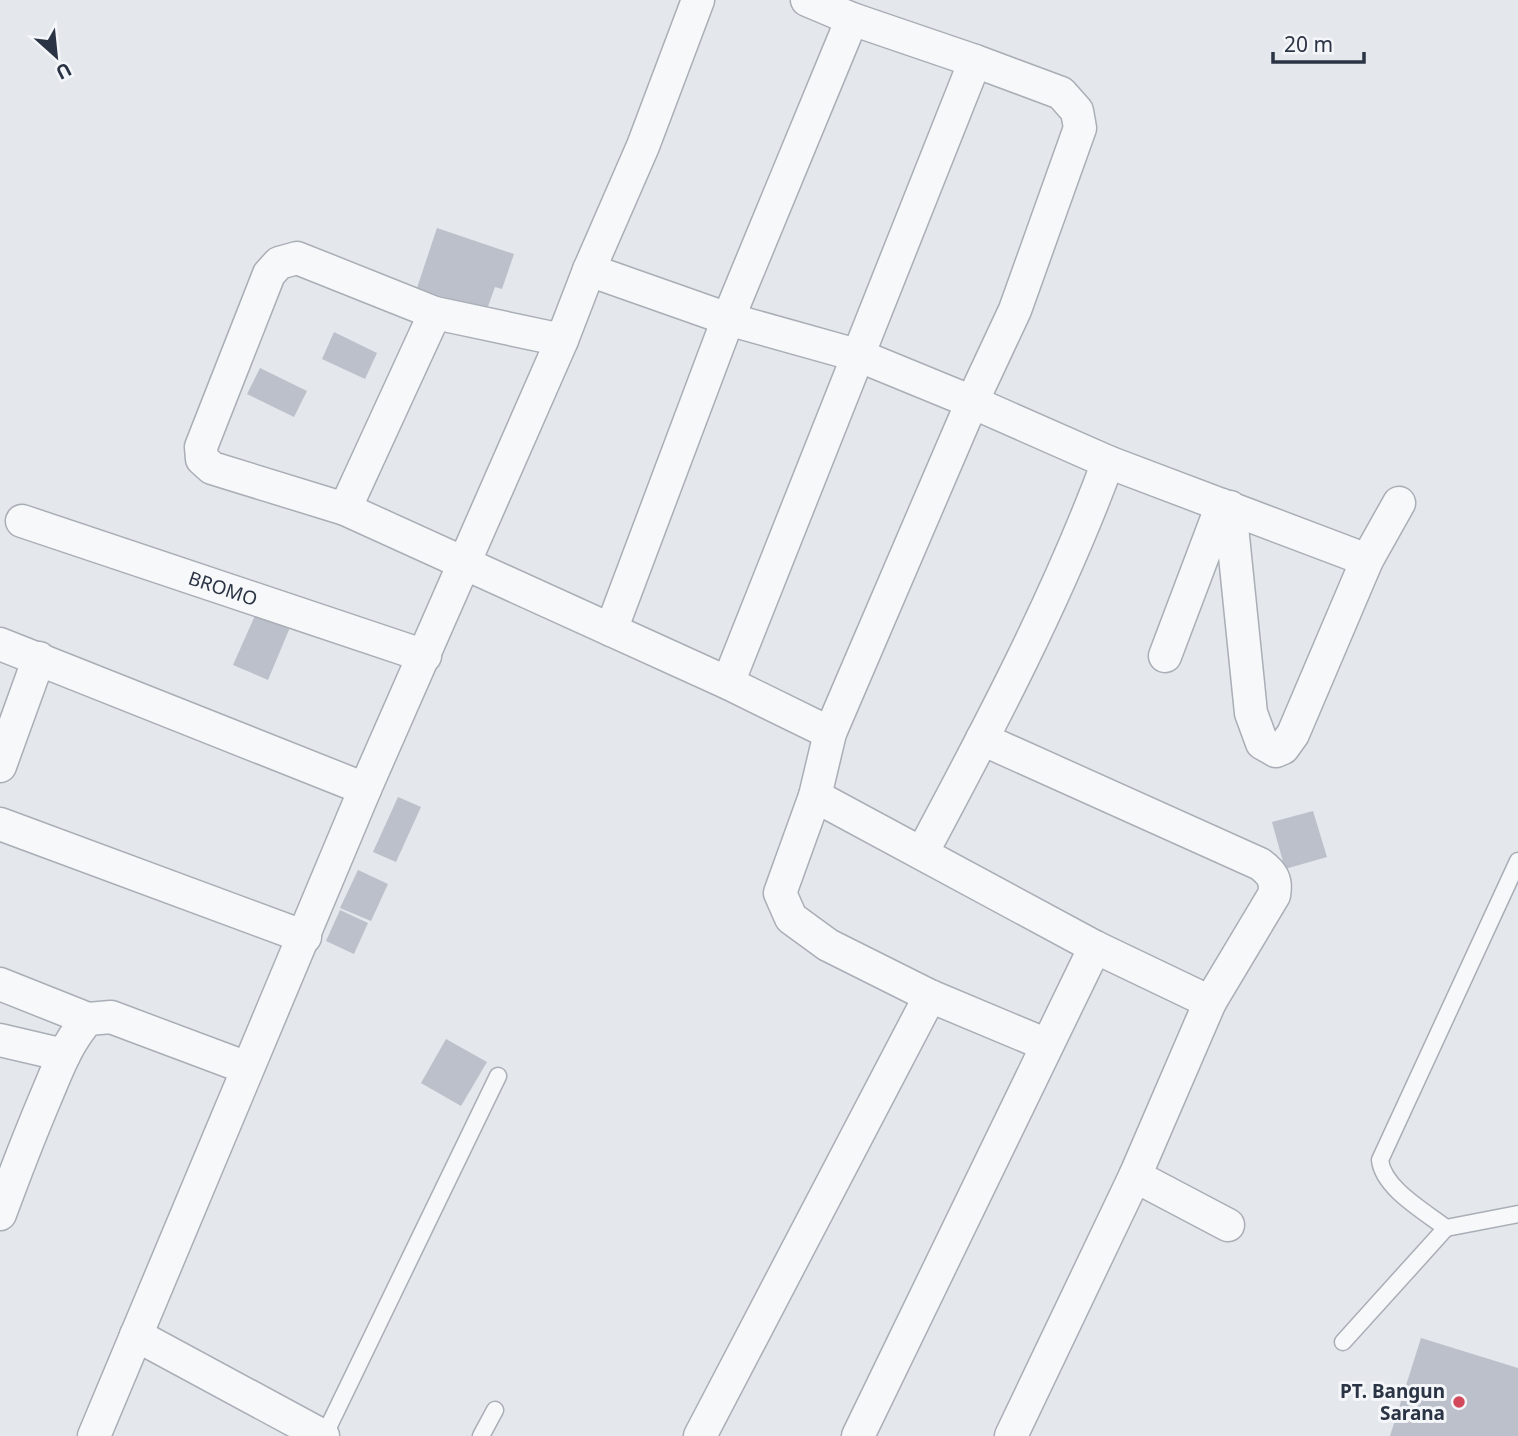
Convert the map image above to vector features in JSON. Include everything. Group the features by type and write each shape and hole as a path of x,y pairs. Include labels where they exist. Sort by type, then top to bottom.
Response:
{"street":[{"path":"94,1436 366,789 562,340 643,146 698,0"},
{"path":"807,0 852,19 1061,93 1076,111 1080,128 1015,310 972,402 830,733 815,796 780,893 791,918 828,944 930,996 1047,1045"},
{"path":"611,630 728,319 852,19"},
{"path":"728,683 975,61"},
{"path":"562,340 435,313 297,258 279,263 269,274 201,447 202,459 212,468 345,509 728,683 830,733"},
{"path":"589,270 728,319 860,356 1108,462 1367,560"},
{"path":"345,509 435,313"},
{"path":"922,853 982,739 1082,531 1108,462"},
{"path":"1226,506 1251,713 1262,743 1270,750 1276,751 1283,748 1293,734 1367,560 1399,503"},
{"path":"1165,656 1226,506"},
{"name":"BROMO","path":"22,521 425,656"},
{"path":"0,644 366,789"},
{"path":"0,766 39,658"},
{"path":"982,739 1260,864 1273,877 1276,887 1275,895 1210,1002 1135,1176 1011,1436"},
{"path":"815,796 1095,947 1210,1002"},
{"path":"0,824 305,937"},
{"path":"858,1436 1095,947"},
{"path":"0,984 88,1019 111,1017 247,1068"},
{"path":"700,1436 930,996"},
{"path":"0,1214 9,1163 75,1033 88,1019"},
{"path":"0,1040 64,1055"},
{"path":"1135,1176 1228,1225"},
{"path":"136,1335 324,1436"}],"lane":[{"path":"1446,1228 1391,1184 1382,1172 1380,1160 1518,861"},
{"path":"324,1436 498,1076"},
{"path":"1343,1342 1446,1228 1518,1214"},
{"path":"481,1436 495,1410"}],"building":[{"path":"437,228 514,254 502,289 495,287 486,312 417,288"},
{"path":"334,332 377,353 365,379 322,359"},
{"path":"260,368 307,391 294,417 247,394"},
{"path":"257,611 291,625 268,680 233,665"},
{"path":"398,797 421,807 396,862 373,852"},
{"path":"1313,811 1327,857 1285,869 1272,822"},
{"path":"358,870 388,884 371,921 340,908"},
{"path":"340,910 368,923 354,954 326,941"},
{"path":"446,1039 487,1062 461,1106 421,1083"},
{"name":"PT. Bangun Sarana","path":"1421,1338 1518,1368 1518,1436 1390,1436"}],"place":[{"name":"PT. Bangun Sarana","path":"1459,1402"}]}
